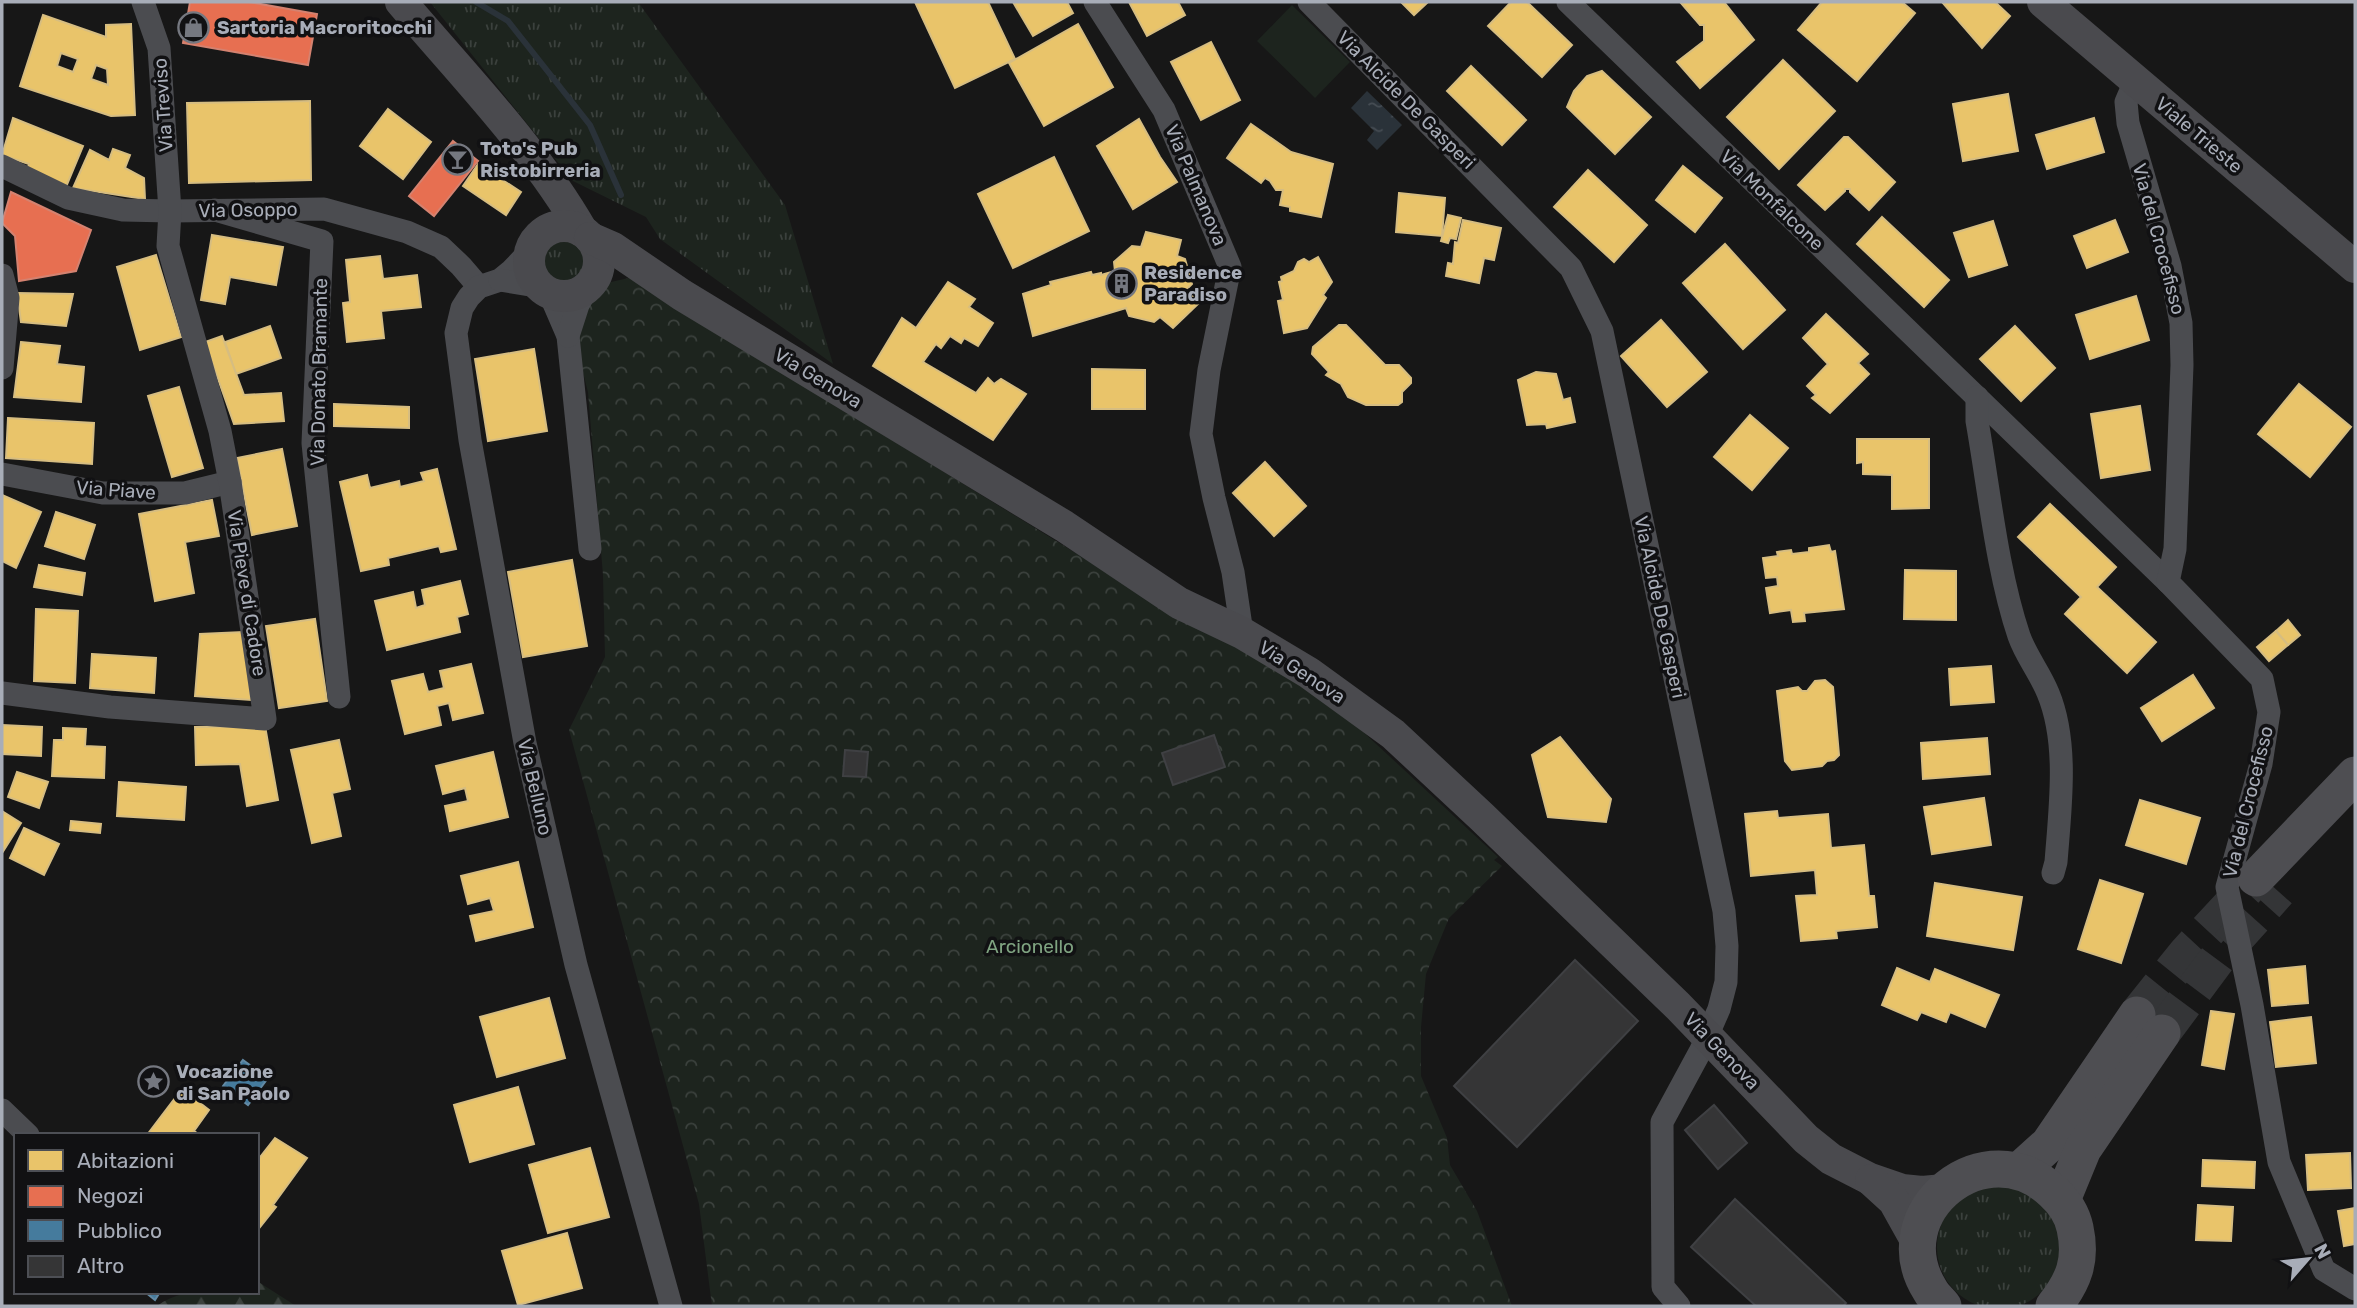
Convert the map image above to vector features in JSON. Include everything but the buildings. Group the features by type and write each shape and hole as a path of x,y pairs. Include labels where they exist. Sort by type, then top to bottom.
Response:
{"highway":[{"path":"2355,775 2267,884 2355,808"},
{"path":"2019,1171 2049,1144 2150,1024 2083,1149 2062,1200"},
{"name":"Via Genova","path":"1943,1306 1929,1289 1920,1267 1918,1244 1926,1214 1944,1189 1960,1178 1979,1170 1999,1168 2019,1171 2043,1182 2062,1200 2073,1221 2078,1244 2076,1267 2067,1290 2054,1306"}],"main road":[{"path":"401,2 535,161 548,184 563,237 598,256 592,281"},
{"name":"Viale Trieste","path":"2043,2 2355,267"},
{"path":"563,237 530,270 545,290 565,296 574,294 592,281 629,272 650,274"},
{"name":"Via Genova","path":"563,237 613,248 682,295 1064,526 1180,603 1242,633 1309,673 1393,734 1678,1006 1806,1139 1831,1159 1870,1179 1902,1190 1922,1192 1944,1189"},
{"name":"Via Genova","path":"1870,1179 1894,1201 1918,1244"}],"street":[{"name":"Via Treviso","path":"143,2 159,48 170,211"},
{"name":"Via Palmanova","path":"1095,2 1164,110 1230,267 1209,370 1201,434 1233,572 1242,633"},
{"name":"Via Alcide De Gasperi","path":"1309,2 1571,268 1602,331 1724,911 1726,982 1719,1009 1701,1050 1662,1122 1663,1287 1679,1306"},
{"name":"Via Monfalcone","path":"1568,2 2168,582"},
{"name":"Via del Crocefisso","path":"2135,81 2126,102 2128,123 2170,266 2181,323 2182,378 2175,549 2168,582 2262,679 2269,712 2261,764 2227,887 2252,1005 2279,1162 2325,1270 2355,1289"},
{"name":"Via Osoppo","path":"2,166 68,198 123,209 324,209 407,232 441,247 461,266 489,283"},
{"name":"Via Donato Bramante","path":"215,210 322,241 313,443 339,697"},
{"name":"Via Pieve di Cadore","path":"2,693 110,707 265,719 230,482 220,431 168,247 170,211"},
{"name":"Via Belluno","path":"563,237 489,283 462,308 456,333 470,440 524,743 576,965 671,1306"},
{"path":"2,275 8,298 2,368"},
{"path":"568,337 575,313 592,281"},
{"path":"489,283 545,290 568,337 590,549"},
{"path":"1977,397 1978,421 2004,574 2020,637 2049,694 2058,730 2062,772 2053,873"},
{"name":"Via Piave","path":"2,474 103,493 185,493 230,482"},
{"path":"2,1110 25,1133"}],"green space":[{"path":"430,2 638,2 785,205 833,364 660,239 646,217 573,181"},
{"path":"1292,5 1350,62 1315,98 1257,41"},
{"path":"564,237 581,244 588,261 581,278 564,285 547,278 540,261 547,244"},
{"name":"Arcionello","path":"629,278 1194,626 1274,664 1361,730 1498,857 1494,860 1502,866 1449,918 1426,974 1421,1027 1421,1076 1447,1138 1450,1165 1477,1211 1512,1306 712,1306 699,1204 569,730 605,657 603,575 588,392 578,353 580,327 594,295 611,282"},
{"path":"1999,1185 2023,1190 2043,1203 2056,1223 2061,1247 2056,1271 2043,1291 2023,1304 1999,1309 1975,1304 1955,1291 1942,1271 1937,1247 1942,1223 1955,1203 1975,1190"},
{"path":"259,1282 296,1306 157,1306 179,1295 259,1294"}],"water":[{"path":"1367,91 1402,125 1377,150 1367,140 1374,131 1351,108"}],"waterway":[{"path":"476,2 508,21 590,125 621,195"}],"tunnel":[{"path":"2137,1015 2186,954 2256,878"},
{"path":"2162,1033 2217,959 2278,891"}],"place":[{"name":"Sartoria Macroritocchi","path":"194,27"},
{"name":"Toto's Pub Ristobirreria","path":"457,159"},
{"name":"Residence Paradiso","path":"1121,283"},
{"name":"Vocazione di San Paolo","path":"153,1082"}]}
